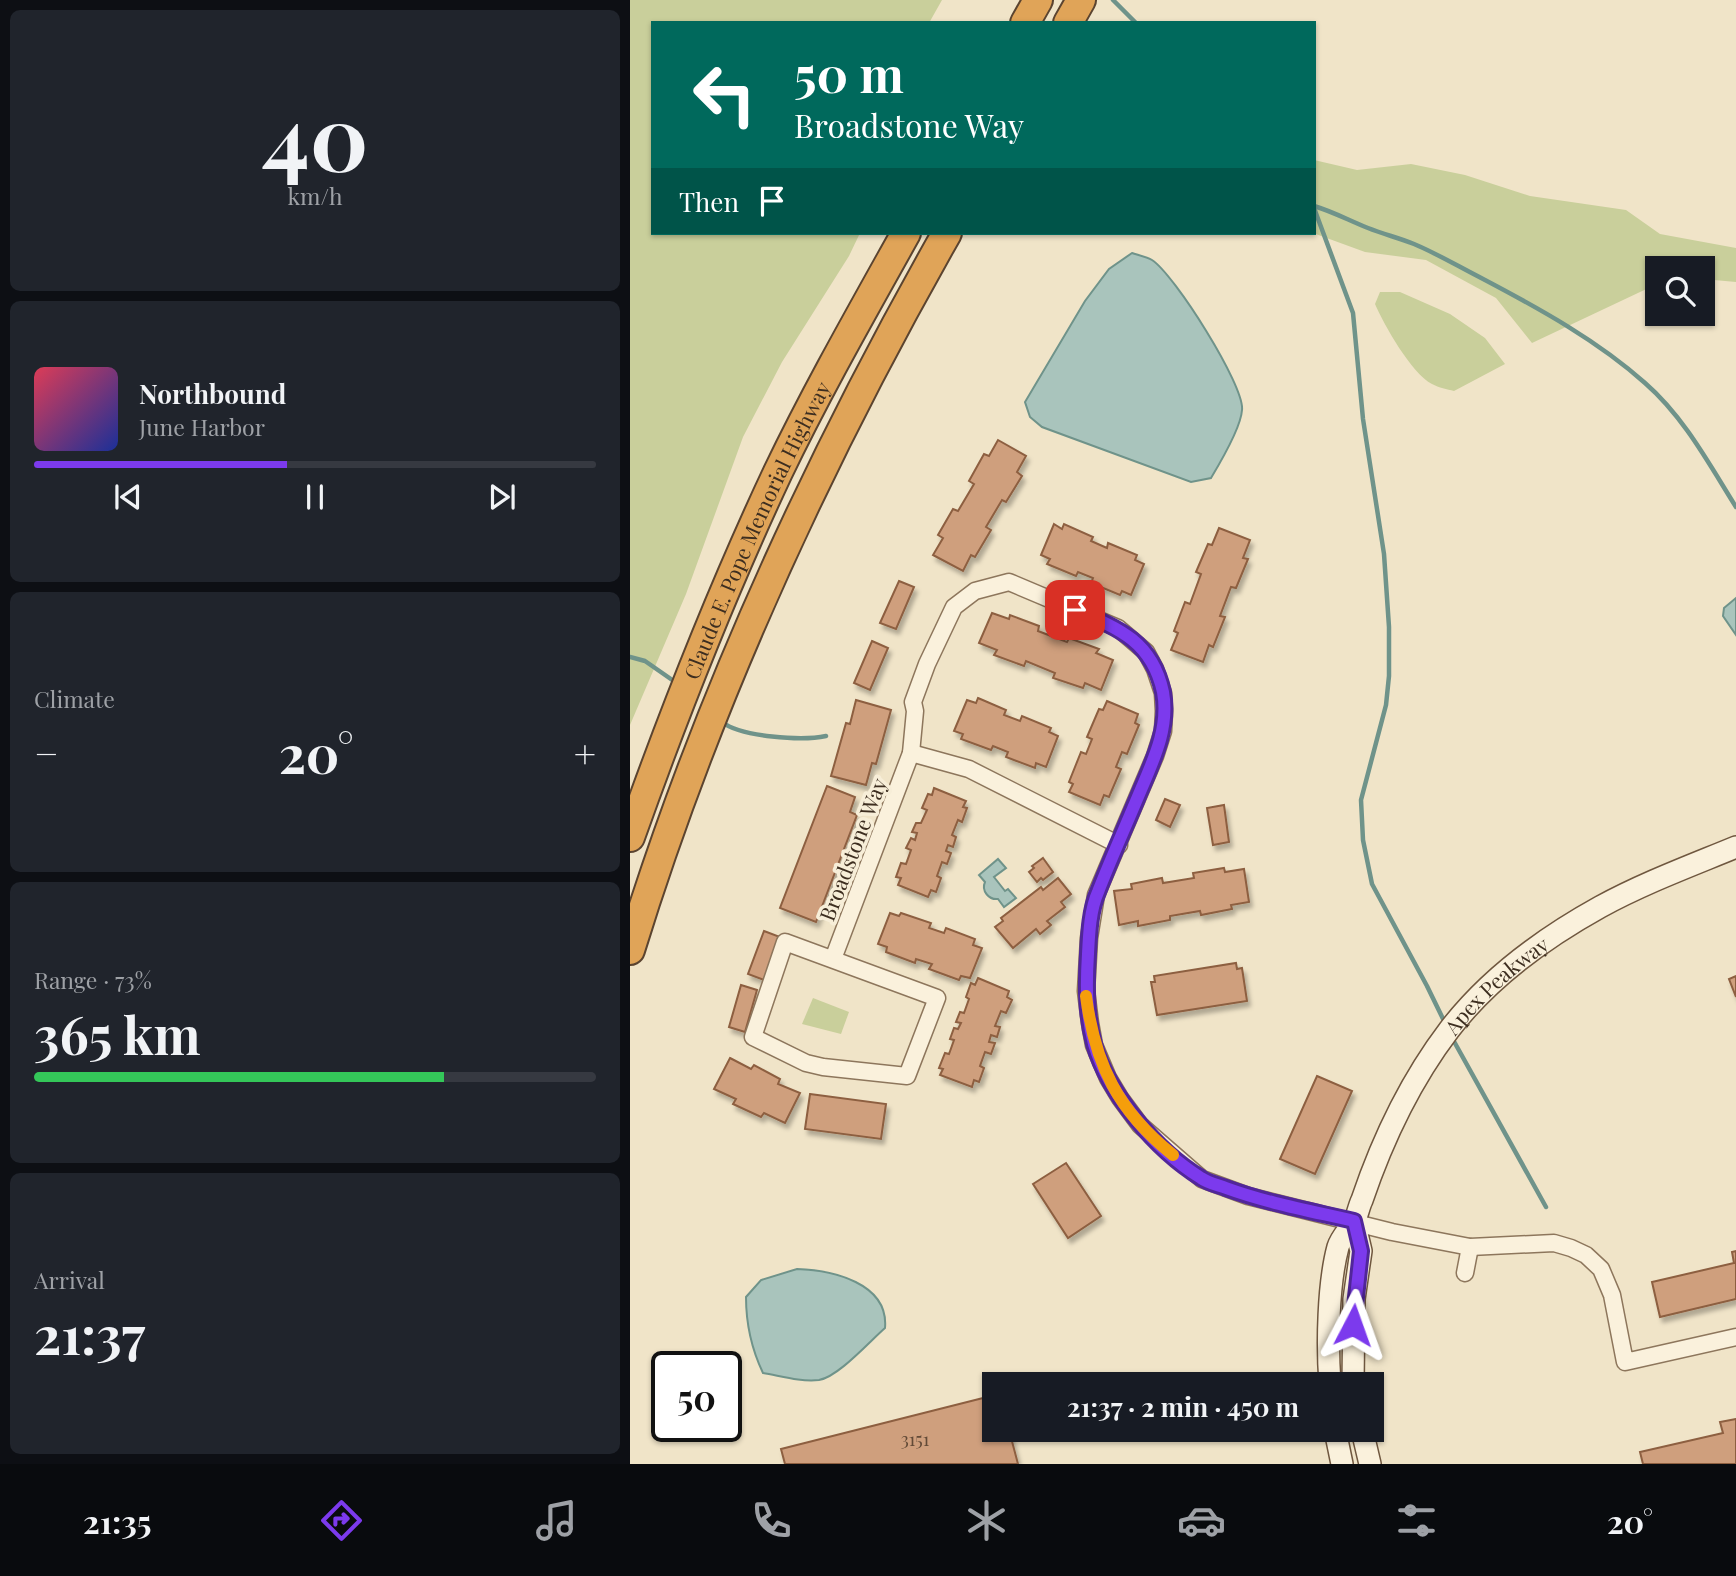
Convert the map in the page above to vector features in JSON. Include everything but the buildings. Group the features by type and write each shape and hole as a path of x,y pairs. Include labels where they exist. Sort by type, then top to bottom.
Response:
{"highway":[{"path":"1026,21 1038,0"},
{"path":"1069,21 1081,0"},
{"name":"Claude E. Pope Memorial Highway","path":"630,837 672,719 740,555 798,433 905,235"},
{"name":"Claude E. Pope Memorial Highway","path":"630,950 717,706 807,502 846,418 946,235"}],"main road":[{"name":"Apex Peakway","path":"1330,1372 1329,1331 1339,1245 1354,1221 1374,1165 1397,1116 1449,1031 1510,968 1551,937 1600,907 1655,880 1736,847"},
{"path":"1353,1372 1354,1299 1361,1251 1354,1221"},
{"path":"1337,1442 1342,1464"},
{"path":"1365,1442 1370,1464"}],"street":[{"name":"Broadstone Way","path":"833,959 911,753 915,711 913,702 927,664 954,607 975,591 1009,582 1054,600 1118,628 1130,637 1146,652 1163,693 1163,731 1119,845 1096,895 1089,938 1086,991 1094,1045 1108,1078 1140,1125 1202,1179 1248,1196 1385,1230 1470,1247 1555,1244 1586,1255 1601,1269 1612,1294 1625,1362 1736,1337"},
{"path":"911,753 969,769 1119,845"},
{"path":"785,942 833,959 937,998 907,1076 806,1063 753,1037 785,942"},
{"path":"1465,1273 1470,1247"}],"green space":[{"path":"630,0 942,0 930,21 651,21 651,235 859,235 849,256 782,362 743,437 686,594 630,725"},
{"path":"1316,160 1357,170 1411,164 1465,175 1530,196 1626,210 1660,234 1736,248 1736,282 1715,280 1715,256 1645,256 1645,290 1532,343 1496,298 1426,260 1365,252 1316,234"},
{"path":"1380,292 1400,292 1450,314 1485,338 1505,364 1454,391 1432,384 1424,379 1408,360 1385,324 1375,304"},
{"path":"813,998 849,1012 841,1034 802,1024"}],"water":[{"path":"1132,253 1152,260 1176,286 1221,356 1240,397 1242,410 1238,426 1211,478 1191,482 1042,427 1030,417 1025,402 1085,301 1109,269"},
{"path":"1736,598 1736,635 1723,616 1724,608"},
{"path":"998,859 1006,868 994,877 1005,891 1008,889 1016,898 1004,907 998,899 987,894 984,889 985,882 979,875"},
{"path":"797,1269 826,1272 856,1282 878,1300 884,1313 885,1328 844,1366 819,1380 763,1373 750,1336 746,1297 761,1280"}],"waterway":[{"path":"1113,0 1134,21"},
{"path":"1316,207 1432,252 1547,314 1608,353 1645,383 1672,411 1736,507"},
{"path":"1316,213 1353,313 1363,419 1384,554 1389,676 1386,705 1361,800 1363,840 1372,884 1446,1025"},
{"path":"630,657 645,661 678,684"},
{"path":"722,722 757,734 802,738 826,736"},
{"path":"1451,1036 1546,1207"}],"slow traffic":[{"path":"1086,996 1094,1045 1108,1078 1140,1125 1173,1155"}],"route":[{"path":"1075,610 1118,628 1146,652 1163,693 1164,711 1163,731 1155,756 1096,895 1089,938 1086,991 1094,1045 1108,1078 1140,1125 1202,1179 1248,1196 1354,1221 1361,1251 1353,1325"}]}
